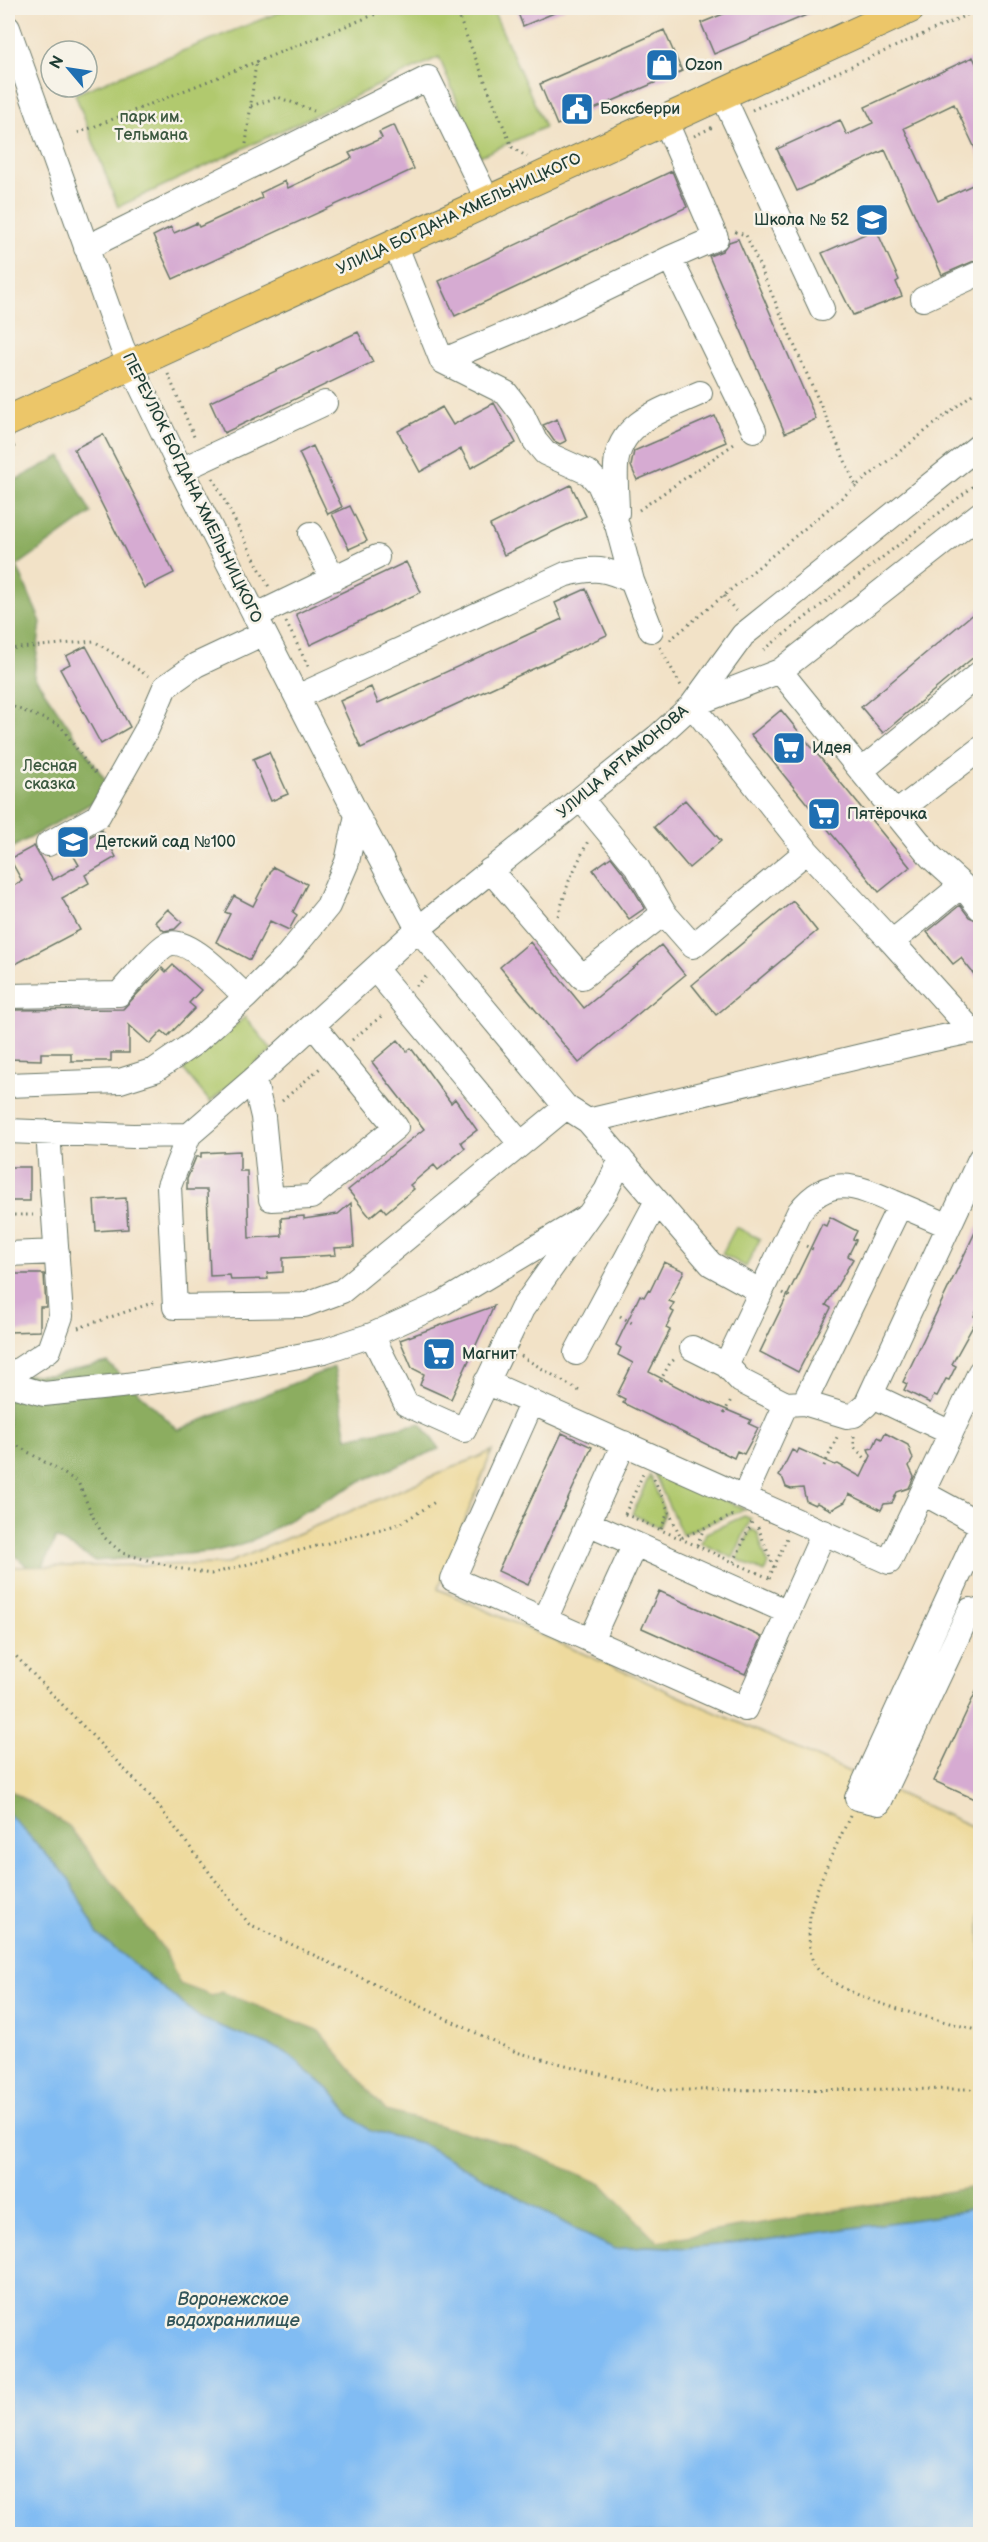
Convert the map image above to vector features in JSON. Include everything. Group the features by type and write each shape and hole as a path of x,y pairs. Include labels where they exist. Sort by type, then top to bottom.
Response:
{"main road":[{"name":"УЛИЦА БОГДАНА ХМЕЛЬНИЦКОГО","path":"8,421 910,8"}],"street":[{"name":"ПЕРЕУЛОК БОГДАНА ХМЕЛЬНИЦКОГО","path":"8,28 130,365 357,815 418,929"},
{"path":"86,248 428,78 488,201"},
{"path":"722,94 822,309"},
{"path":"442,362 558,312 716,238 665,120"},
{"path":"395,244 442,362 506,393 522,414 535,441 545,453 589,473 599,484 617,525 632,581 660,635"},
{"path":"670,258 754,430"},
{"path":"923,299 981,273"},
{"path":"617,525 616,464 620,447 628,432 640,421 700,393"},
{"path":"181,470 325,403"},
{"name":"УЛИЦА АРТАМОНОВА","path":"189,1136 418,929 657,737 692,705 743,635 981,445"},
{"path":"976,1031 807,850 692,705 780,671 981,514"},
{"path":"311,534 333,579"},
{"path":"48,844 98,816 146,731 165,687 260,624 278,605 377,557"},
{"path":"297,697 566,574 591,568 601,569 610,570 632,581"},
{"path":"780,671 931,857 962,885 981,908"},
{"path":"861,771 981,673"},
{"path":"896,813 981,749"},
{"path":"581,800 637,867 664,913 693,946 807,850"},
{"path":"8,1085 120,1081 155,1070 193,1044 246,998 286,957 328,906 347,862 357,815"},
{"path":"490,870 582,977 664,913"},
{"path":"892,942 962,885"},
{"path":"418,929 566,1107 588,1121 711,1264 760,1291"},
{"path":"8,996 119,994 166,944 178,942 195,951 246,998"},
{"path":"375,969 520,1143"},
{"path":"254,1079 263,1117 271,1199 311,1197 396,1127 313,1025"},
{"path":"588,1121 976,1031"},
{"path":"8,1131 189,1136 169,1186 175,1307 304,1305 342,1291 566,1107"},
{"path":"8,1377 49,1350 61,1316 48,1132"},
{"path":"372,1335 406,1404 464,1430 522,1309 606,1191 621,1159"},
{"path":"692,1348 726,1365 741,1381 795,1403 851,1415 866,1405 981,1159"},
{"path":"726,1365 799,1212 809,1199 823,1190 837,1186 850,1186 949,1226"},
{"path":"576,1353 657,1201"},
{"path":"752,1500 795,1403 900,1205"},
{"path":"8,1384 44,1394 200,1375 324,1351 372,1335 443,1303 588,1216"},
{"path":"8,1254 57,1252"},
{"path":"486,1382 624,1443 650,1460 752,1500 889,1562 981,1372"},
{"path":"871,1395 951,1433"},
{"path":"532,1402 453,1579 591,1641 745,1709 824,1532"},
{"path":"545,1620 624,1443"},
{"path":"923,1492 981,1524"},
{"path":"588,1523 625,1531 788,1612"},
{"path":"981,1529 857,1798 879,1803 970,1610 981,1614"},
{"path":"591,1641 625,1531"}],"path":[{"path":"78,133 392,8"},
{"path":"455,8 512,147 528,158"},
{"path":"243,170 256,62"},
{"path":"251,106 278,97 340,122"},
{"path":"716,238 737,231 746,235 856,486"},
{"path":"168,374 204,459 319,687"},
{"path":"692,705 660,635 981,388"},
{"path":"617,525 754,430"},
{"path":"764,650 981,480"},
{"path":"8,649 94,641 165,687"},
{"path":"8,705 60,725 92,771 116,782"},
{"path":"550,940 569,881 598,820"},
{"path":"54,1336 174,1296"},
{"path":"505,1345 581,1392"},
{"path":"660,1381 670,1363 692,1348"},
{"path":"8,1395 12,1422 8,1440 78,1482 105,1538 122,1553 177,1568 211,1574 400,1524 435,1502"},
{"path":"851,1415 854,1447 870,1463"},
{"path":"824,1466 851,1415"},
{"path":"650,1460 681,1538"},
{"path":"650,1460 625,1531 661,1529 769,1578 795,1520"},
{"path":"681,1538 704,1528 752,1500"},
{"path":"661,1529 669,1511"},
{"path":"734,1562 754,1517 774,1568"},
{"path":"697,1545 704,1528"},
{"path":"8,1648 153,1799 249,1924 516,2052 661,2090 981,2089"},
{"path":"857,1798 812,1906 809,1946 814,1966 857,1995 981,2031"}],"green space":[{"name":"парк им. Тельмана","path":"290,8 492,8 545,127 480,156 439,57 118,207 77,99 99,99 99,84"},
{"name":"Лесная сказка","path":"61,456 91,513 17,566 41,622 34,676 113,791 8,850 8,484"},
{"path":"245,1017 272,1050 210,1102 183,1069"},
{"path":"736,1227 760,1239 746,1267 722,1254"},
{"path":"107,1362 178,1430 334,1367 347,1438 421,1423 439,1449 361,1481 247,1543 211,1552 95,1561 56,1538 38,1577 8,1548 8,1374 49,1375"},
{"path":"652,1469 745,1509 682,1534"},
{"path":"650,1475 665,1513 659,1527 632,1514"},
{"path":"744,1516 751,1519 733,1558 701,1543 706,1533"},
{"path":"751,1529 757,1532 768,1564 764,1572 737,1559"},
{"path":"8,1789 69,1826 165,1951 180,1984 222,1992 318,2030 386,2111 509,2144 602,2184 657,2241 980,2186 980,2206 948,2215 750,2242 685,2248 646,2246 615,2249 421,2143 370,2131 351,2116 332,2092 285,2052 200,2018 98,1935 69,1879 8,1813"}],"sand":[{"path":"492,1451 438,1589 980,1830 980,2186 657,2241 602,2184 509,2144 386,2111 318,2030 222,1992 212,1996 180,1984 165,1951 69,1826 8,1789 8,1567 226,1564"}],"water":[{"name":"Воронежское водохранилище","path":"8,1813 69,1879 98,1935 200,2018 285,2052 332,2092 351,2116 370,2131 421,2143 615,2249 646,2246 685,2248 750,2242 948,2215 980,2206 980,2534 8,2534"}],"building":[{"path":"516,8 566,8 523,26"},
{"path":"738,8 823,8 714,54 701,23"},
{"path":"664,30 682,71 557,125 540,84"},
{"path":"973,57 981,74 981,161 954,104 904,128 938,201 981,181 981,258 942,275 885,150 797,191 777,149 840,120 847,135 873,123 865,107"},
{"path":"394,125 414,169 173,279 153,236 171,227 174,233 197,223 199,227 262,198 260,193 285,181 288,188 352,158 349,153 382,138 379,132"},
{"path":"672,171 687,207 455,316 439,281"},
{"path":"876,229 899,280 896,282 902,296 853,315 822,253"},
{"path":"738,239 816,419 785,433 709,256 722,251 729,242"},
{"path":"358,332 373,362 224,433 210,402"},
{"path":"494,403 516,443 471,468 461,449 420,472 398,431 442,407 453,425"},
{"path":"715,416 726,442 637,480 631,466 634,451"},
{"path":"557,419 566,441 560,444 554,441 543,425"},
{"path":"103,434 174,573 144,588 74,449"},
{"path":"313,446 342,507 328,514 299,453"},
{"path":"571,485 586,516 504,555 490,525"},
{"path":"350,506 367,541 349,549 332,514"},
{"path":"406,562 421,592 310,645 296,614"},
{"path":"586,589 607,635 361,748 340,701 371,687 378,703 562,619 555,603"},
{"path":"981,607 981,651 883,733 861,707"},
{"path":"86,646 130,727 101,744 60,669 70,664 66,656"},
{"path":"781,710 910,867 879,892 751,735"},
{"path":"269,752 288,794 271,801 253,759"},
{"path":"685,800 721,841 689,868 654,827"},
{"path":"102,830 116,857 85,875 89,883 62,898 80,930 8,968 8,889 22,881 10,859 34,846 53,880 79,865 69,848"},
{"path":"611,857 645,908 629,919 593,870"},
{"path":"273,867 307,884 293,912 297,915 289,930 270,921 250,960 216,942 230,914 225,912 234,896 253,906"},
{"path":"793,901 817,931 716,1015 692,985"},
{"path":"960,905 969,917 981,922 981,983 961,958 953,964 927,932"},
{"path":"168,909 182,922 175,929 164,931 155,922"},
{"path":"530,942 584,1008 661,945 685,975 579,1063 500,967"},
{"path":"173,965 201,990 189,1003 195,1008 168,1036 162,1031 150,1044 129,1025 129,1053 111,1053 111,1061 71,1061 71,1053 41,1053 41,1060 8,1059 8,1010 123,1009 162,968 166,972"},
{"path":"398,1040 407,1051 411,1048 451,1103 455,1099 477,1130 461,1142 465,1148 438,1170 434,1165 410,1185 414,1189 386,1212 382,1207 370,1217 348,1190 424,1129 372,1062"},
{"path":"240,1151 240,1171 247,1171 249,1238 282,1236 281,1218 304,1216 304,1219 338,1214 351,1203 354,1247 335,1248 336,1255 283,1258 283,1272 267,1273 268,1279 231,1280 230,1275 210,1276 207,1190 187,1190 187,1179 196,1157 201,1157 201,1153"},
{"path":"8,1167 30,1167 30,1201 8,1201"},
{"path":"126,1198 128,1229 96,1231 94,1200"},
{"path":"830,1217 857,1231 853,1239 856,1240 848,1256 853,1259 826,1305 831,1308 798,1372 760,1352 822,1224 826,1226"},
{"path":"981,1220 981,1303 974,1316 978,1317 952,1364 956,1366 949,1380 946,1379 937,1396 934,1395 930,1403 904,1390 907,1384 903,1382"},
{"path":"664,1262 684,1271 669,1301 674,1303 670,1310 674,1312 666,1328 670,1330 649,1372 703,1400 751,1420 749,1424 758,1428 744,1454 737,1451 734,1458 623,1403 625,1399 617,1395 633,1363 618,1355 621,1348 616,1345 640,1295 644,1297 648,1290 650,1291"},
{"path":"8,1274 44,1274 46,1307 40,1307 40,1331 8,1332"},
{"name":"Магнит","path":"494,1306 451,1399 420,1385 424,1374 412,1368 400,1340"},
{"path":"562,1433 592,1447 528,1585 498,1571"},
{"path":"885,1433 908,1445 913,1459 909,1466 914,1477 909,1488 897,1492 892,1503 884,1504 881,1510 849,1494 845,1502 831,1510 817,1503 815,1505 806,1501 803,1488 786,1487 779,1476 792,1450 797,1453 799,1449 835,1465 838,1464 861,1477 871,1456 868,1449 873,1448 878,1437 882,1439"},
{"path":"659,1591 762,1637 745,1674 642,1628"},
{"path":"981,1681 981,1802 934,1781"}],"place":[{"name":"Ozon","path":"662,65"},
{"name":"Боксберри","path":"577,109"},
{"name":"Школа № 52","path":"872,220"},
{"name":"Идея","path":"789,748"},
{"name":"Пятёрочка","path":"824,814"},
{"name":"Детский сад №100","path":"73,842"},
{"name":"Магнит","path":"439,1354"}]}
